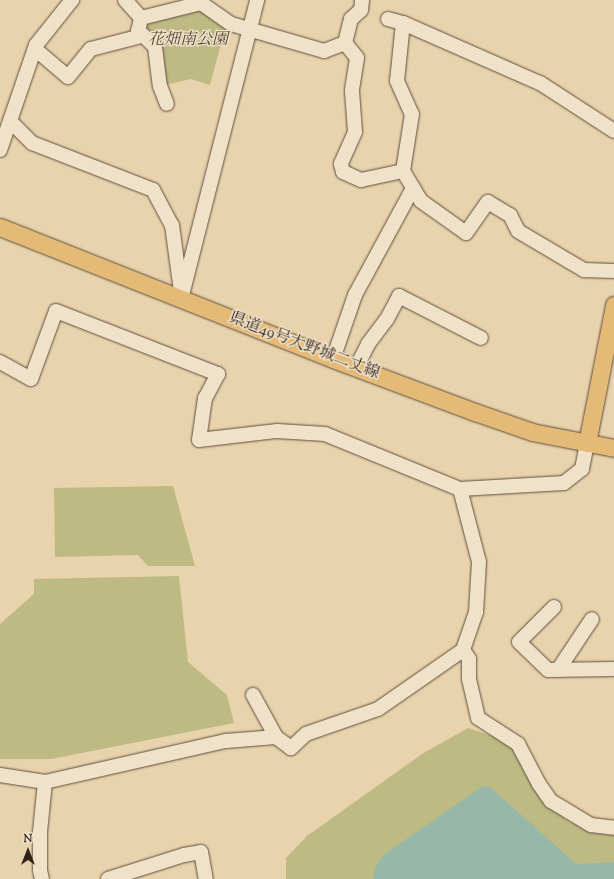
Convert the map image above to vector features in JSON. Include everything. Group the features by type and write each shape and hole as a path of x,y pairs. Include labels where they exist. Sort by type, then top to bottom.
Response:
{"main road":[{"name":"県道49号大野城二丈線","path":"0,227 356,368 532,432 614,448"},
{"path":"587,443 610,350 614,305"}],"street":[{"path":"0,150 35,49 72,0"},
{"path":"126,0 155,47 160,86 167,104"},
{"path":"181,299 251,30 257,0"},
{"path":"345,43 351,19 361,10 362,0"},
{"path":"140,24 201,3 231,24 324,51 345,43"},
{"path":"388,19 403,23 540,83 614,131"},
{"path":"403,23 397,81 412,114 403,171 421,202 466,233 488,202 510,215 518,231 584,270 614,271"},
{"path":"35,49 68,76 91,49 137,38 140,24"},
{"path":"345,43 357,58 352,91 355,132 340,164 343,172 361,180 403,171"},
{"path":"10,121 32,144 153,190 172,225 181,299"},
{"path":"333,359 355,295 413,188"},
{"path":"356,368 368,344 387,319 399,296 481,338"},
{"path":"0,362 31,379 56,311 218,374 205,398 199,440 277,431 325,434 460,489 564,483 582,468 587,443"},
{"path":"253,695 276,737 291,748 306,734 378,709 462,650 476,612 479,562 460,489"},
{"path":"554,607 519,642 548,670 614,668"},
{"path":"558,670 592,619"},
{"path":"462,650 470,659 470,679 478,718 518,744 539,784 551,801 591,824 614,828"},
{"path":"0,775 45,782 226,741 276,737"},
{"path":"42,879 40,870 40,832 45,782"},
{"path":"108,879 184,855 202,852 206,879"}],"green space":[{"name":"花畑南公園","path":"201,3 227,21 210,85 191,79 160,86 160,71 138,30 141,18"},
{"path":"173,486 195,566 148,566 138,555 55,557 54,488"},
{"path":"179,576 188,662 227,695 234,723 51,759 0,759 0,624 34,594 34,579"},
{"path":"468,728 511,742 543,798 569,822 605,834 614,832 614,879 286,879 286,858 307,836 422,754"}],"shaded area":[{"path":"483,786 490,787 576,864 614,862 614,879 373,879 375,869 382,856"}]}
